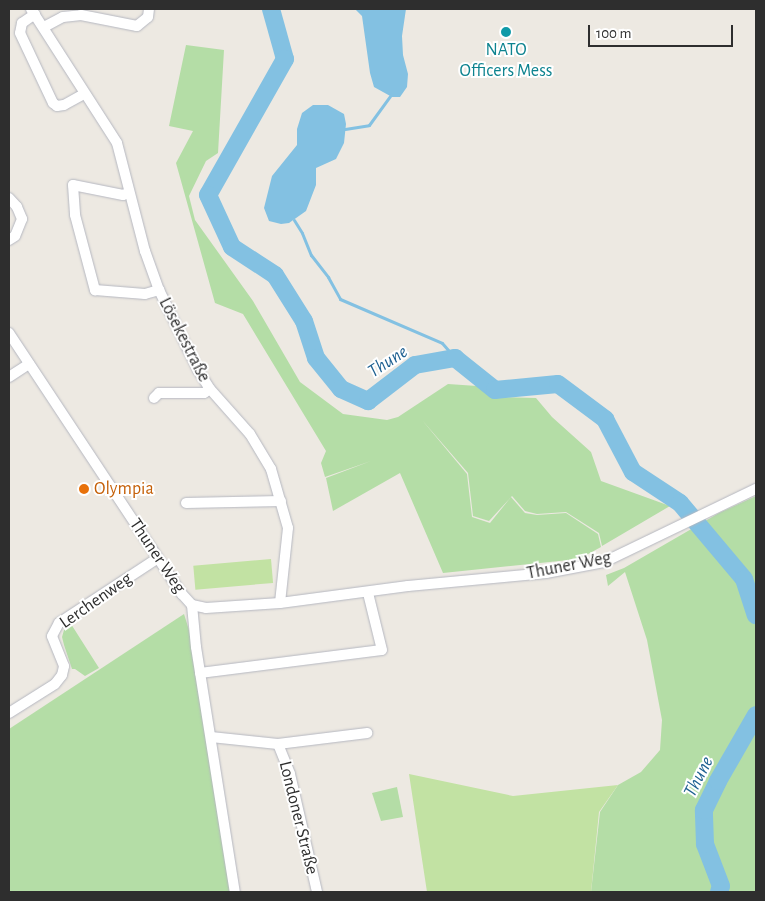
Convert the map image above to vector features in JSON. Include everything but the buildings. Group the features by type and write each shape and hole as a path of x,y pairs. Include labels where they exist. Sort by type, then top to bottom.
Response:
{"street":[{"path":"44,27 63,16 81,15 137,26 148,17 149,9"},
{"name":"Lösekestraße","path":"84,94 64,105 57,106 53,103 20,33 22,24 33,12 117,143 145,251 159,290 182,339 210,389 250,434 270,469 288,528 280,603"},
{"name":"Lösekestraße","path":"129,193 123,195 73,185 75,215 96,290 152,294 159,290"},
{"path":"9,198 17,206 22,219 20,228 9,240"},
{"name":"Thuner Weg","path":"9,333 182,594 192,605 206,608 280,603 368,593 408,586 546,573 604,562 756,489"},
{"path":"9,377 29,364"},
{"name":"Lösekestraße","path":"154,398 159,393 204,392 210,389"},
{"path":"186,503 281,501"},
{"name":"Lerchenweg","path":"9,713 55,684 62,675 64,666 52,636 59,623 158,558"},
{"path":"200,673 382,650 368,593"},
{"path":"192,605 196,651 235,892"},
{"name":"Londoner Straße","path":"211,738 278,744 367,733"},
{"name":"Londoner Straße","path":"278,744 290,774 317,892"}],"green space":[{"path":"186,45 224,50 218,153 206,161 189,196 195,220 253,301 300,382 343,414 387,420 398,417 448,384 477,386 498,397 536,398 552,417 591,452 601,481 670,506 602,546 599,533 566,512 537,514 525,511 512,496 525,513 537,515 566,513 598,534 601,547 579,559 443,573 400,473 333,511 326,478 371,461 325,477 321,463 326,451 243,314 215,303 176,163 193,131 169,126","holes":["422,420 468,473 473,516 489,521 510,498 490,523 472,517 467,474"]},
{"path":"756,496 756,892 591,892 600,812 618,785 641,772 660,750 662,720 647,640 625,572 608,586 606,575 624,568 719,513"},
{"path":"271,559 273,583 195,590 193,566"},
{"path":"184,614 197,656 233,892 9,892 9,729"},
{"path":"71,624 99,668 85,676 72,669 64,645 62,637 64,630"},
{"path":"409,774 513,796 618,785 599,812 591,892 427,892"},
{"path":"397,787 403,817 381,821 372,793"}],"water":[{"path":"355,9 406,9 402,36 403,55 408,74 407,87 400,97 392,97 374,87 370,73 362,16"},
{"path":"313,105 328,105 344,114 346,124 344,143 336,159 316,168 316,185 306,211 289,223 281,224 269,221 264,208 272,176 297,145 297,129 302,113"}],"waterway":[{"name":"Thune","path":"271,9 285,59 208,195 232,247 275,275 304,321 316,358 341,389 368,401 415,365 455,358 495,390 558,384 605,419 633,472 680,503 744,579 756,615"},
{"path":"345,129 369,125 390,96"},
{"path":"294,220 302,233 311,255 328,277 340,299 442,343 455,358"},
{"name":"Thune","path":"719,892 721,886 705,844 704,810 718,781 756,715"}],"place":[{"name":"NATO Officers Mess","path":"506,32"},
{"name":"Olympia","path":"84,489"}]}
